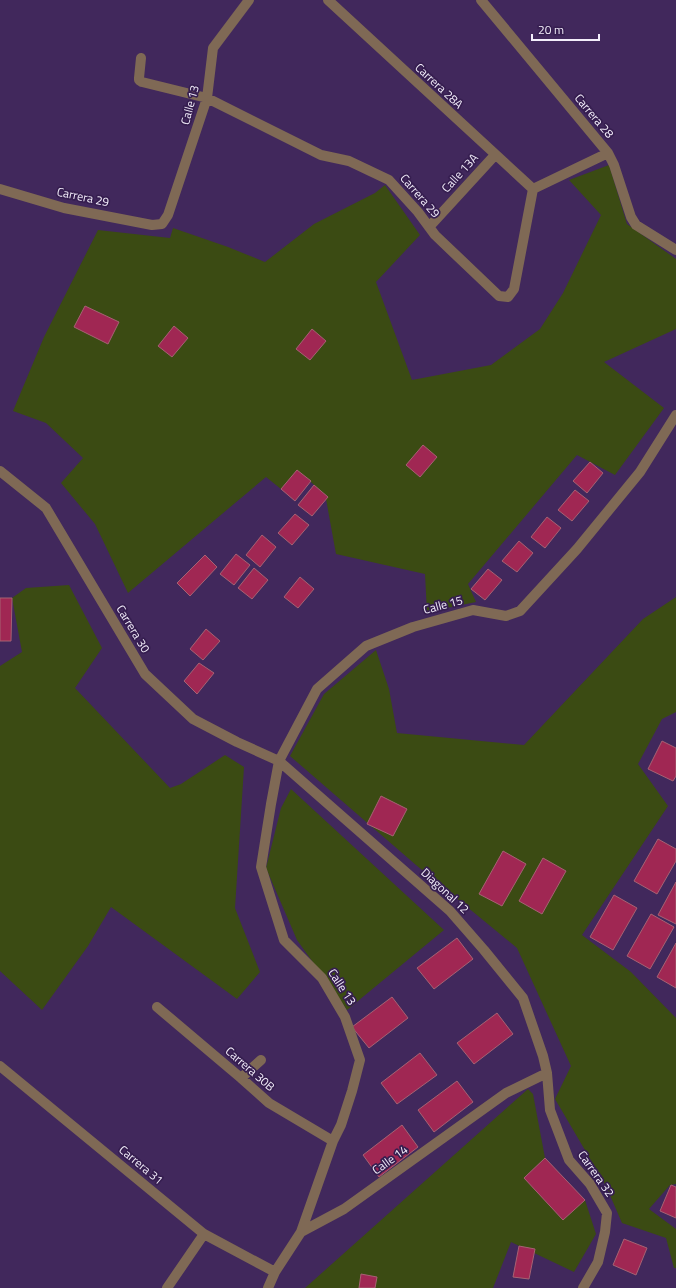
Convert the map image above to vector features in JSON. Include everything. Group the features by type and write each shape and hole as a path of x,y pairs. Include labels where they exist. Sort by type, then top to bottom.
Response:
{"street":[{"name":"Calle 13","path":"162,224 168,215 207,98 213,48 249,0"},
{"name":"Carrera 28A","path":"328,0 533,189"},
{"name":"Carrera 28","path":"481,0 608,153 614,165 631,217 636,225 676,250"},
{"name":"Carrera 29","path":"141,58 139,80 207,98 321,155 349,161 389,180 418,212 435,235 499,296 508,297 514,289 533,189"},
{"path":"533,189 608,153"},
{"name":"Calle 13A","path":"429,227 495,155"},
{"name":"Carrera 29","path":"0,189 64,208 152,225 162,224"},
{"name":"Calle 15","path":"279,761 317,689 366,646 413,627 473,610 506,616 520,611 577,549 640,472 676,415"},
{"name":"Carrera 30","path":"0,471 46,508 145,674 193,719 237,742 279,761"},
{"name":"Calle 13","path":"279,761 261,867 284,940 322,978 345,1017 360,1060 341,1125 333,1141 301,1232"},
{"name":"Diagonal 12","path":"279,761 450,911 484,950 523,998 543,1056 547,1073"},
{"name":"Carrera 30B","path":"157,1007 241,1078 269,1104 333,1141"},
{"path":"241,1078 261,1060"},
{"name":"Carrera 31","path":"0,1066 204,1234 275,1272"},
{"name":"Calle 14","path":"268,1288 275,1272 301,1232 344,1209 506,1093 547,1073"},
{"name":"Carrera 32","path":"547,1073 550,1110 569,1160 590,1184 607,1213 605,1232 598,1262 583,1288"},
{"path":"167,1288 204,1234"}],"green space":[{"path":"609,165 627,224 676,259 676,329 604,362 664,408 615,475 577,455 468,584 476,602 427,612 425,574 336,554 326,499 328,497 297,470 281,489 266,477 128,593 95,524 61,483 83,458 46,423 13,411 44,337 98,230 170,238 173,228 228,247 265,262 314,224 375,193 385,185 420,235 376,282 412,380 491,365 540,329 563,293 601,215 569,180"},
{"path":"69,585 102,648 75,688 170,788 181,784 225,755 244,767 235,908 260,972 237,999 111,907 88,946 42,1010 0,971 0,666 22,652 12,598 26,588"},
{"path":"676,597 676,712 662,719 638,764 668,806 582,935 631,972 676,1018 676,1184 670,1185 649,1209 676,1229 676,1268 674,1268 666,1238 622,1223 606,1186 555,1099 571,1066 517,948 416,865 290,756 324,694 376,650 389,689 397,733 524,745 643,619"},
{"path":"291,789 444,930 347,1010 297,940 266,868 281,808"},
{"path":"528,1089 533,1094 545,1158 524,1178 563,1220 585,1200 596,1234 574,1272 511,1242 493,1288 305,1288"}],"building":[{"path":"85,306 119,322 108,344 74,327"},
{"path":"174,326 188,338 172,357 158,346"},
{"path":"312,329 326,341 310,360 296,349"},
{"path":"423,445 437,457 420,477 406,465"},
{"path":"590,462 603,473 587,493 573,481"},
{"path":"297,470 311,481 295,501 281,489"},
{"path":"314,485 328,497 312,516 298,505"},
{"path":"575,490 589,501 572,521 558,510"},
{"path":"295,514 309,525 292,545 278,533"},
{"path":"547,517 561,528 545,548 531,537"},
{"path":"262,535 276,547 260,567 246,555"},
{"path":"519,541 533,553 517,572 502,561"},
{"path":"236,554 250,565 234,585 220,574"},
{"path":"205,555 217,567 190,596 177,583"},
{"path":"254,568 268,580 252,599 238,588"},
{"path":"488,569 502,580 485,600 471,589"},
{"path":"300,577 314,589 298,608 284,597"},
{"path":"0,598 12,598 11,641 0,641"},
{"path":"206,629 220,641 203,660 190,649"},
{"path":"199,663 214,673 197,694 184,681"},
{"path":"662,741 676,748 676,776 673,781 648,769"},
{"path":"381,796 407,809 393,836 367,824"},
{"path":"658,839 676,849 676,861 657,894 634,881"},
{"path":"503,851 526,864 502,906 479,894"},
{"path":"543,858 566,871 542,914 519,901"},
{"path":"676,882 676,924 658,915"},
{"path":"614,895 637,908 613,950 590,937"},
{"path":"651,914 674,927 650,969 627,956"},
{"path":"457,938 473,959 434,989 417,968"},
{"path":"676,943 676,988 657,977"},
{"path":"392,997 408,1018 369,1048 352,1027"},
{"path":"497,1013 513,1034 474,1064 457,1043"},
{"path":"420,1053 437,1075 397,1104 381,1083"},
{"path":"457,1081 473,1102 434,1132 418,1110"},
{"path":"402,1125 418,1147 379,1177 363,1155"},
{"path":"545,1158 585,1200 563,1220 524,1178"},
{"path":"671,1185 676,1187 676,1218 660,1211"},
{"path":"624,1239 647,1248 636,1275 613,1265"},
{"path":"519,1246 535,1249 529,1279 513,1277"},
{"path":"361,1274 377,1277 375,1288 359,1288"}]}
